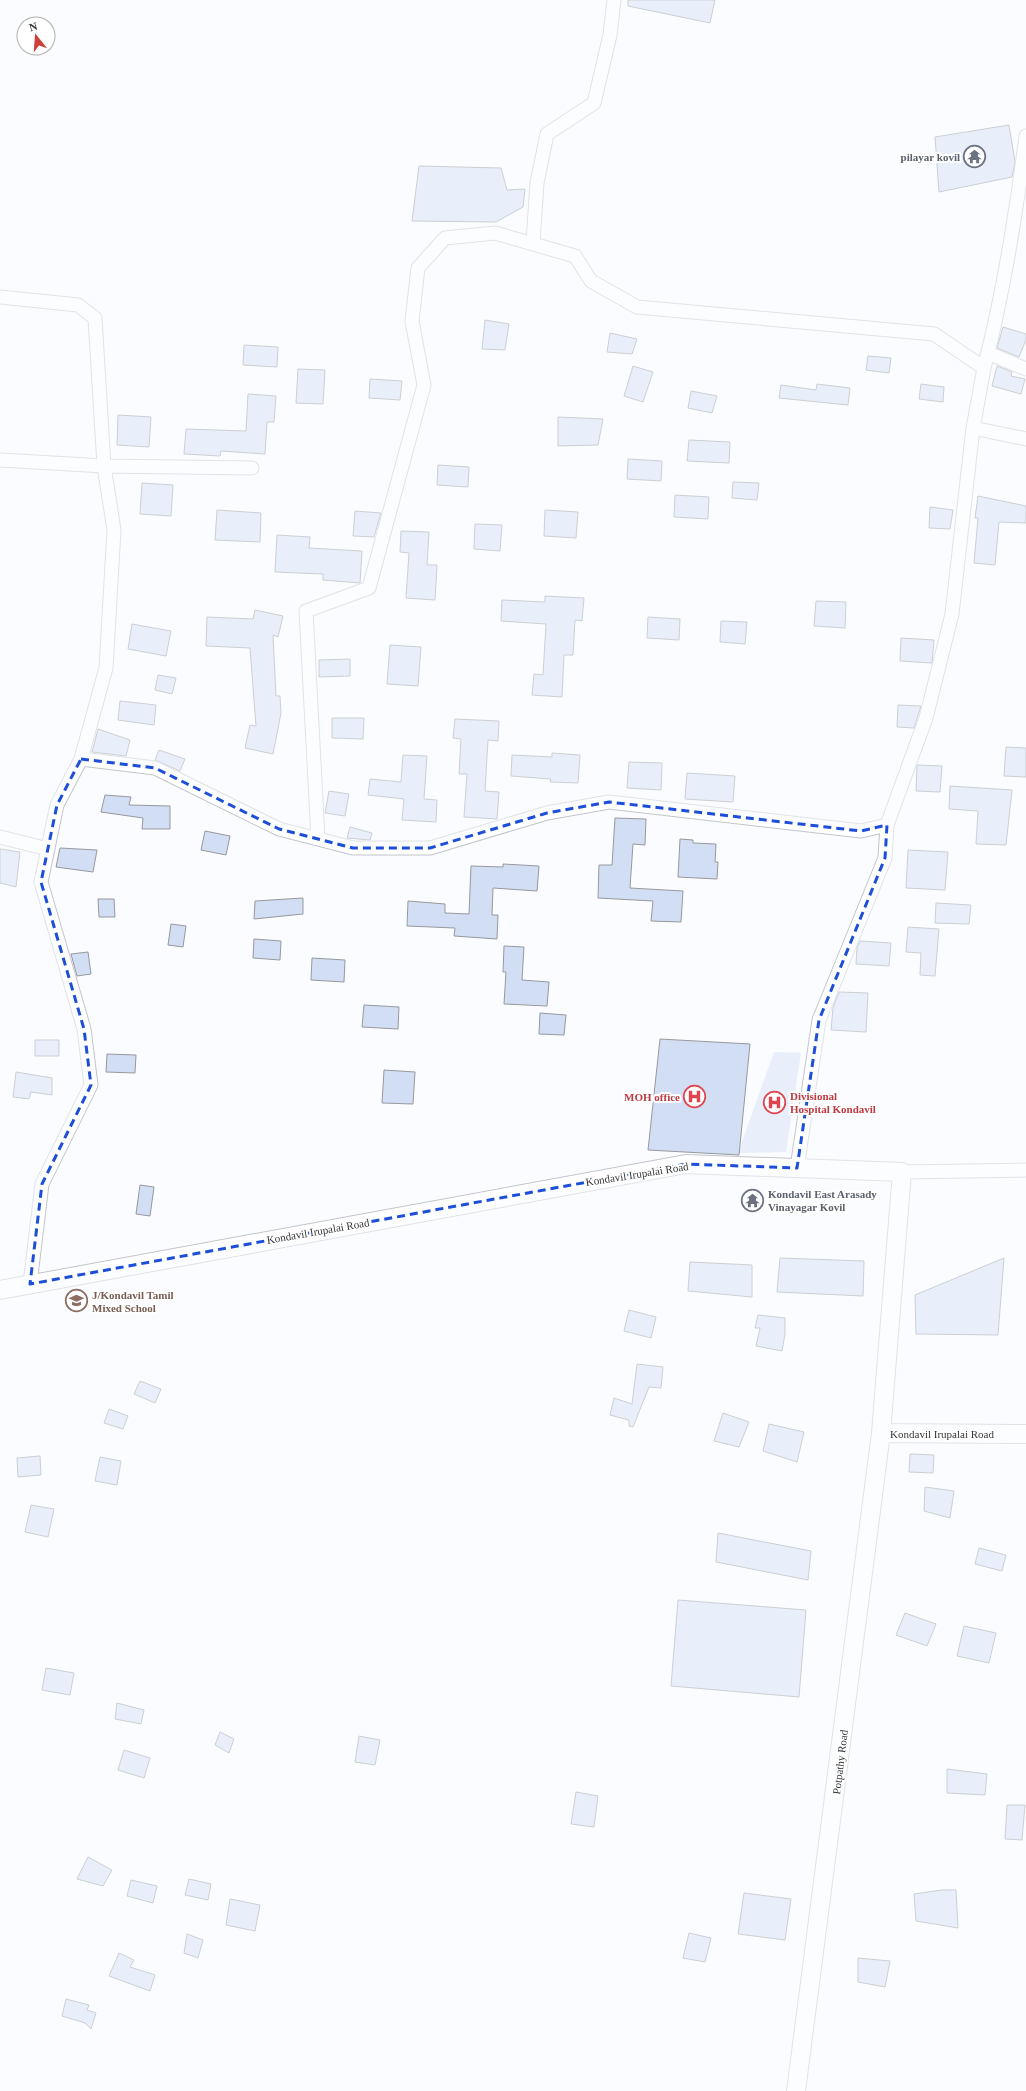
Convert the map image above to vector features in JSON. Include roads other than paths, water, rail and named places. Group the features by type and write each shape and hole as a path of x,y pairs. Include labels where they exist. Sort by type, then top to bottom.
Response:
{"street":[{"path":"533,243 537,183 547,134 594,103 610,35 614,0"},
{"path":"797,1168 819,1020 885,858 887,825 926,718 952,614 973,428 984,368 1002,297 1018,198 1026,136"},
{"path":"318,839 306,611 369,588 424,385 412,322 418,268 445,238 495,233 575,256 591,281 637,306 934,334 984,368"},
{"path":"0,297 78,305 95,318 104,466 114,530 106,668 81,759 57,805 41,882 84,1029 91,1085 42,1184 30,1284"},
{"path":"988,353 1026,369"},
{"path":"973,428 1026,439"},
{"path":"0,460 104,466 252,468"},
{"path":"81,759 155,768 279,829 353,848 430,848 546,813 609,802 861,831 887,825"},
{"path":"0,837 48,849"},
{"name":"Kondavil Irupalai Road","path":"0,1290 686,1164 902,1172 881,1433 1026,1434"},
{"path":"902,1172 1026,1170"},
{"name":"Potpathy Road","path":"796,2091 881,1433"}],"place":[{"name":"pilayar kovil","path":"975,157"},
{"name":"MOH office","path":"695,1097"},
{"name":"Divisional Hospital Kondavil","path":"775,1102"},
{"name":"Kondavil East Arasady Vinayagar Kovil","path":"752,1200"},
{"name":"J/Kondavil Tamil Mixed School","path":"77,1301"}]}
